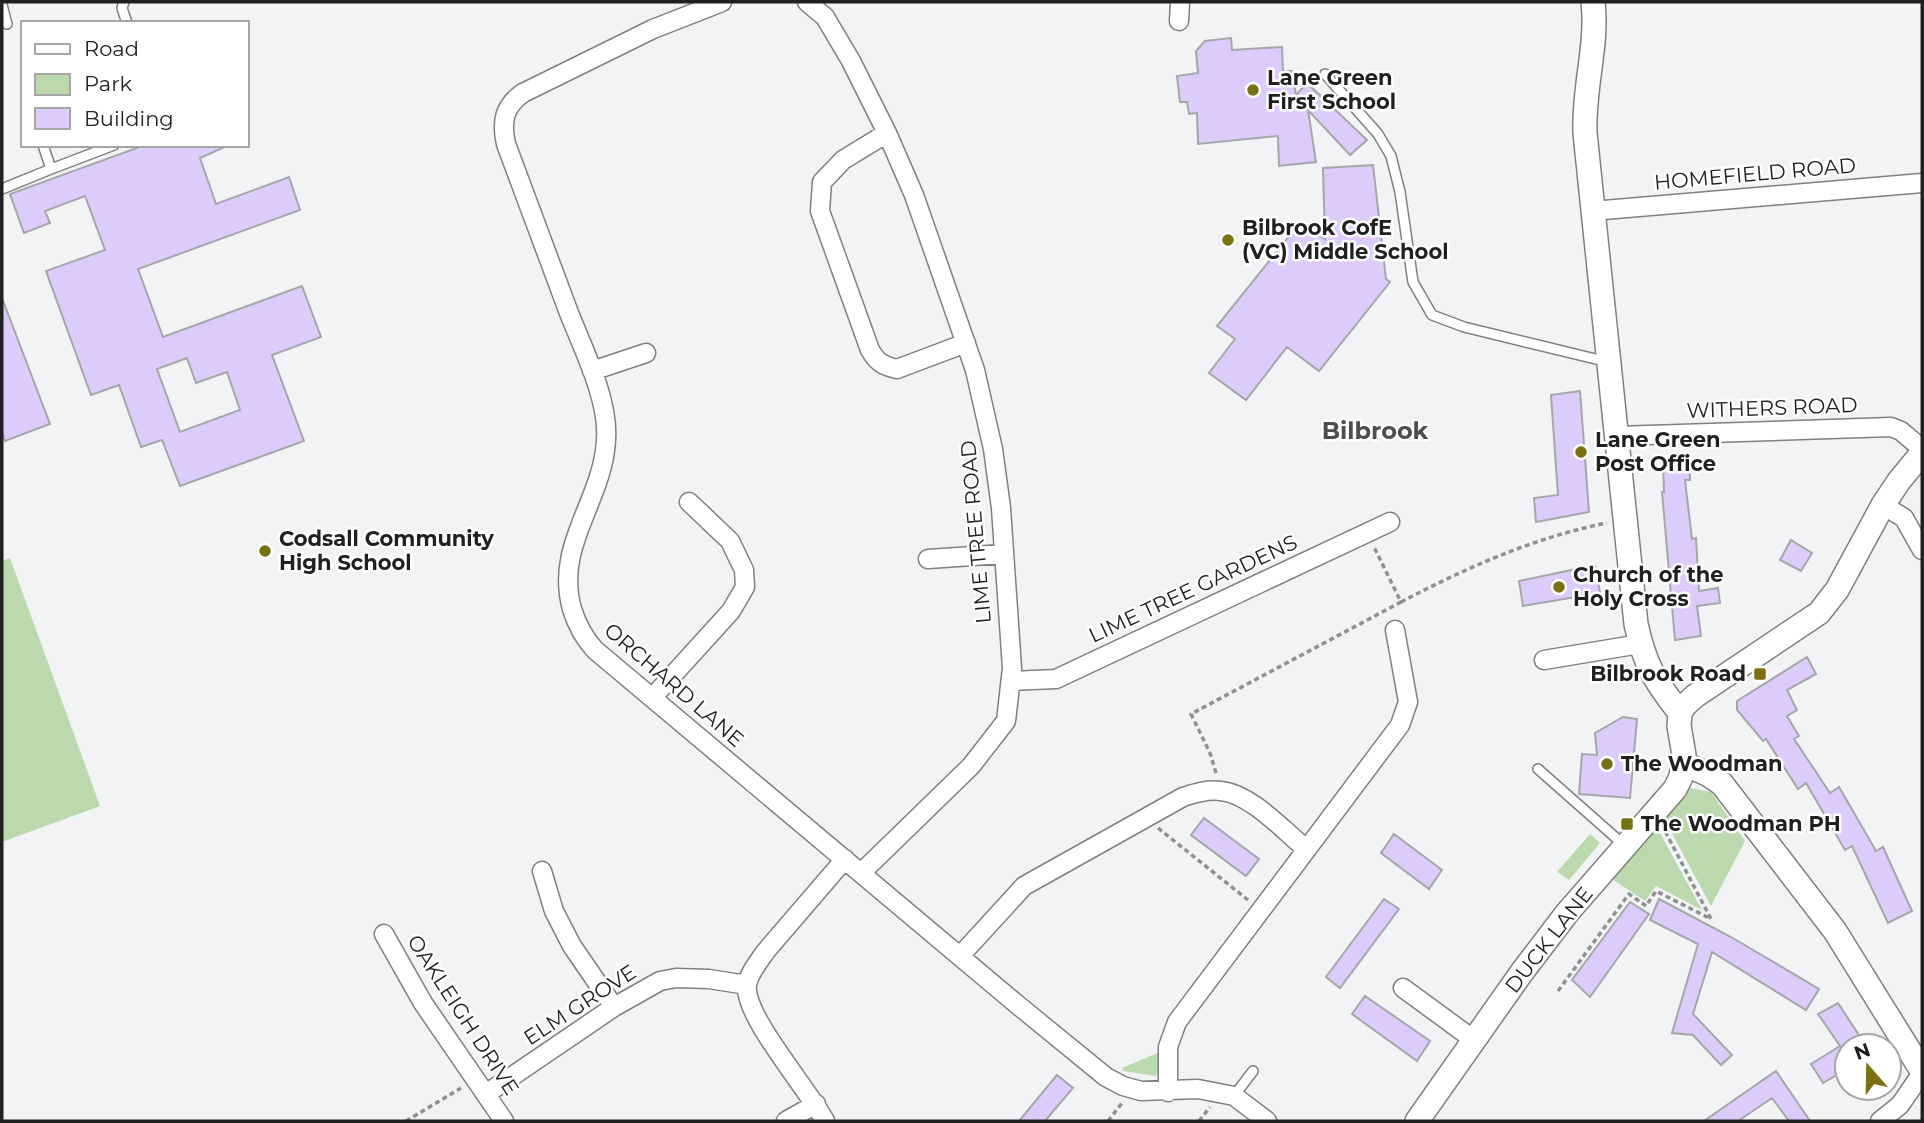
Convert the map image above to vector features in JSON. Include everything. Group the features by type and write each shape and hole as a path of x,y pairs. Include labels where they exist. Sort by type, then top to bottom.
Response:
{"street":[{"name":"LIME TREE ROAD","path":"807,2 825,17 851,61 914,195 978,382 993,449 1001,508 1011,681 1006,721 971,766 862,872"},
{"path":"1179,21 1180,2"},
{"path":"1593,2 1594,30 1584,114 1592,211 1640,644 1654,680 1680,713"},
{"name":"ORCHARD LANE","path":"711,3 523,93 512,100 505,113 503,129 506,144 592,372 606,418 604,458 569,554 569,599 581,631 589,644 652,698 1106,1077 1140,1091 1198,1090 1234,1096 1267,1121"},
{"path":"887,133 843,160 822,182 820,211 870,350 877,361 886,367 897,369 966,343"},
{"name":"HOMEFIELD ROAD","path":"1592,211 1922,183"},
{"path":"592,372 646,353"},
{"name":"WITHERS ROAD","path":"1617,436 1884,427 1901,431 1922,451"},
{"path":"1880,1121 1900,1105 1922,1072 1835,931 1722,784 1683,763 1679,726 1680,713 1695,696 1819,613 1837,590 1883,505 1922,451"},
{"path":"652,698 731,611 746,587 744,570 730,541 689,502"},
{"path":"1883,505 1904,519 1922,550"},
{"name":"LIME TREE GARDENS","path":"1011,681 1056,679 1390,522"},
{"path":"928,559 1003,554"},
{"path":"1168,1092 1168,1046 1177,1022 1406,714 1408,702 1395,630"},
{"path":"1544,660 1640,644"},
{"name":"DUCK LANE","path":"1418,1121 1567,913 1675,789 1681,777 1683,763"},
{"path":"960,956 1013,896 1038,877 1183,797 1203,791 1221,791 1248,801 1306,849"},
{"path":"825,1121 755,1017 747,985 766,951 845,859"},
{"path":"542,871 554,911 572,946 614,1007"},
{"name":"OAKLEIGH DRIVE","path":"384,934 423,1003 504,1121"},
{"name":"ELM GROVE","path":"486,1094 614,1007 660,981 676,978 709,979 747,985"},
{"path":"1403,988 1474,1040"},
{"path":"786,1121 816,1104"}],"lane":[{"path":"124,2 122,8 127,21"},
{"path":"2,5 8,24"},
{"path":"1325,74 1378,134 1391,156 1400,192 1413,282 1432,316 1464,327 1610,362"},
{"path":"44,147 51,169"},
{"path":"2,189 109,147"},
{"path":"1538,769 1625,846"},
{"path":"1234,1096 1253,1071"}],"path":[{"path":"1221,791 1210,753 1191,714 1454,575 1512,551 1589,526 1625,519"},
{"path":"1367,533 1401,602"},
{"path":"1153,824 1252,904"},
{"path":"1558,990 1629,894 1646,906 1656,891 1711,919 1664,829"},
{"path":"406,1121 466,1085"},
{"path":"1108,1121 1126,1098"},
{"path":"1199,1121 1214,1102"}],"green space":[{"path":"10,558 100,806 2,842 2,561"},
{"path":"1685,787 1711,792 1745,841 1711,906 1662,815"},
{"path":"1653,820 1702,910 1656,886 1645,901 1609,877"},
{"path":"1590,834 1600,843 1569,880 1557,872"},
{"path":"1160,1052 1156,1076 1123,1071 1122,1068"}],"building":[{"path":"1231,38 1232,50 1282,47 1283,71 1292,71 1296,95 1307,83 1367,140 1350,155 1308,110 1316,162 1279,166 1278,136 1198,144 1197,113 1189,114 1187,102 1180,102 1177,76 1198,73 1196,51 1205,41"},
{"path":"139,147 225,147 200,158 216,204 289,177 300,210 138,269 163,337 302,286 321,337 272,355 304,441 180,486 162,440 141,447 119,385 91,395 46,271 105,250 85,196 45,211 50,223 24,233 10,194","holes":["187,358 196,383 227,372 240,410 180,432 157,369"]},
{"path":"1373,165 1386,279 1390,282 1319,371 1287,347 1246,400 1209,373 1235,339 1217,326 1299,224 1325,239 1323,168"},
{"path":"2,298 50,424 5,441 2,433"},
{"path":"1580,391 1589,512 1536,522 1534,498 1558,495 1551,395"},
{"path":"1689,460 1690,480 1685,480 1692,539 1696,538 1699,591 1718,588 1720,603 1697,606 1701,636 1675,640 1662,492 1663,462"},
{"path":"1791,540 1812,553 1801,571 1780,560"},
{"name":"Church of the Holy Cross","path":"1595,565 1600,593 1523,606 1519,581"},
{"path":"1807,657 1816,674 1787,690 1797,710 1787,716 1799,736 1794,739 1830,793 1839,787 1876,851 1883,847 1912,911 1888,923 1852,846 1845,850 1806,783 1798,789 1766,739 1763,741 1737,710 1737,701"},
{"name":"The Woodman","path":"1623,717 1637,719 1630,798 1579,794 1582,754 1597,755 1595,733"},
{"path":"1204,818 1259,859 1246,876 1191,835"},
{"path":"1394,834 1442,870 1429,889 1381,853"},
{"path":"1384,899 1399,909 1340,988 1326,977"},
{"path":"1659,899 1731,937 1819,989 1806,1010 1712,952 1693,1014 1732,1055 1721,1065 1693,1035 1672,1033 1698,944 1650,920"},
{"path":"1630,902 1649,914 1590,997 1572,980"},
{"path":"1365,996 1430,1041 1417,1061 1352,1014"},
{"path":"1838,1003 1857,1032 1833,1032 1833,1036 1818,1014"},
{"path":"1833,1050 1833,1077 1823,1083 1811,1064"},
{"path":"1776,1071 1810,1121 1789,1121 1772,1098 1738,1121 1704,1121"},
{"path":"1057,1075 1073,1088 1045,1121 1019,1121"}],"place":[{"name":"Lane Green First School","path":"1253,90"},
{"name":"Bilbrook CofE (VC) Middle School","path":"1228,240"},
{"name":"Lane Green Post Office","path":"1581,452"},
{"name":"Codsall Community High School","path":"265,551"},
{"name":"Church of the Holy Cross","path":"1559,587"},
{"name":"Bilbrook Road","path":"1760,674"},
{"name":"The Woodman","path":"1607,764"},
{"name":"The Woodman PH","path":"1627,824"}],"district":[{"name":"Bilbrook","path":"1375,431"}]}
